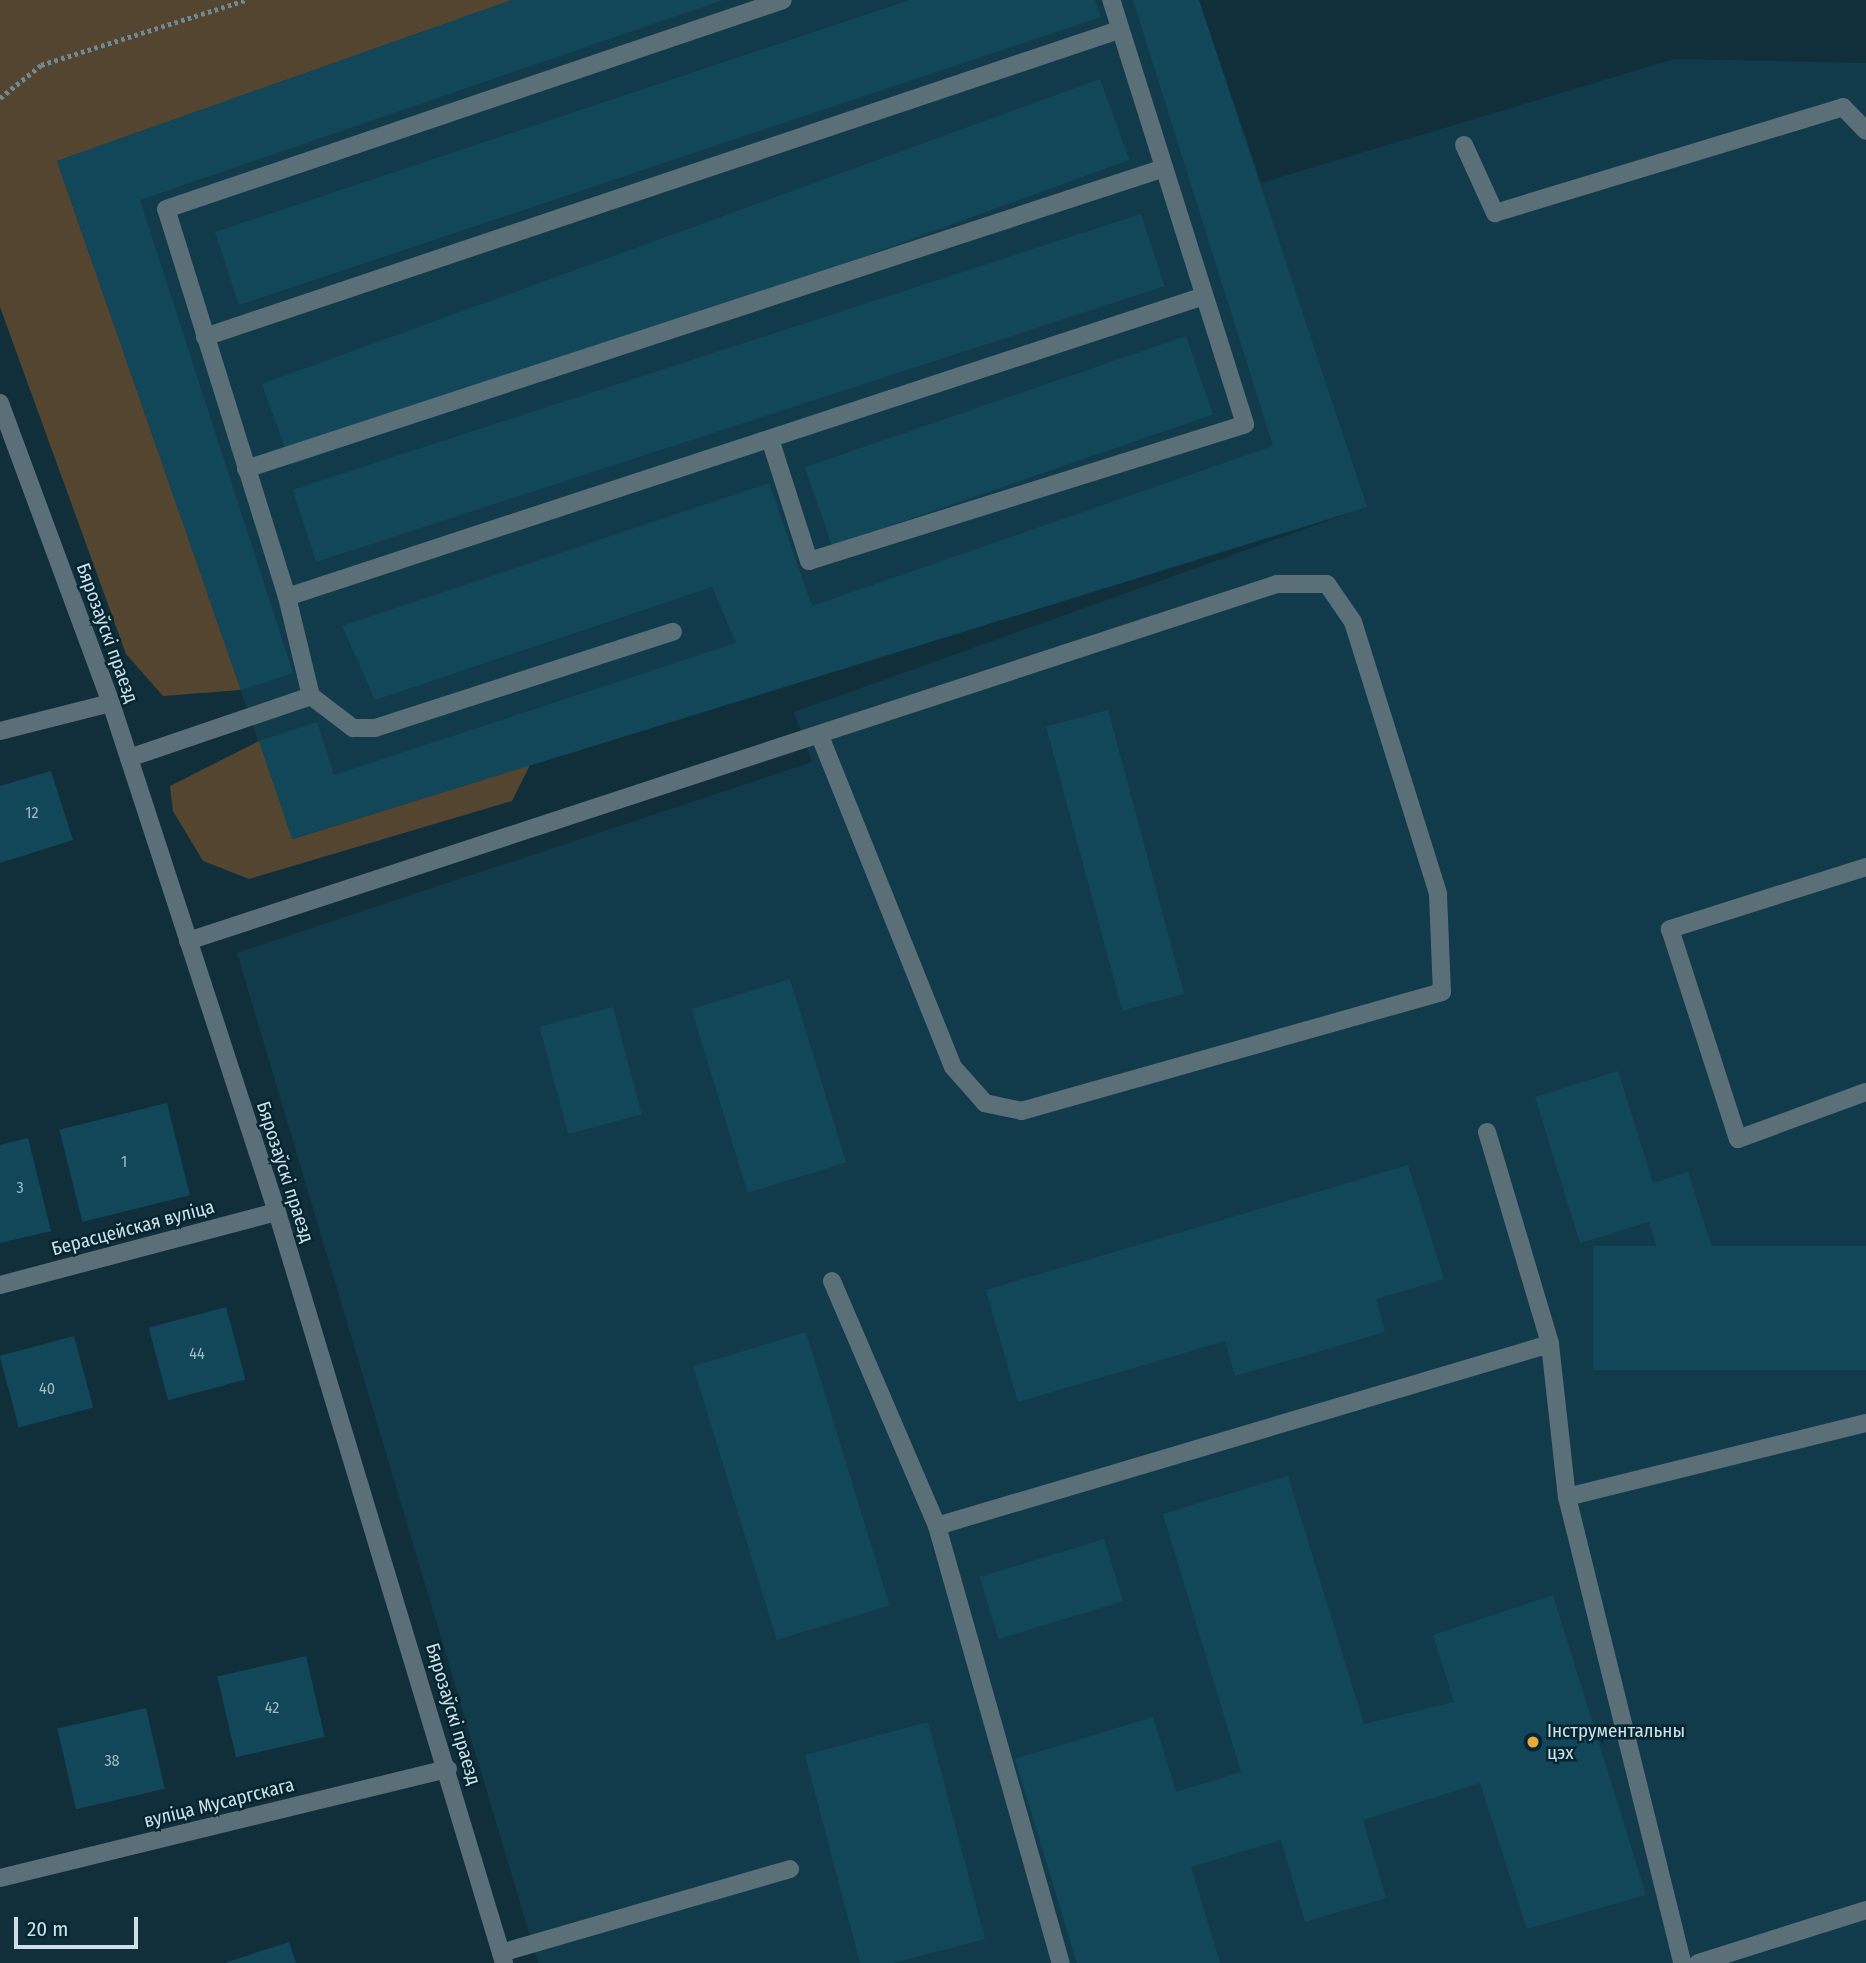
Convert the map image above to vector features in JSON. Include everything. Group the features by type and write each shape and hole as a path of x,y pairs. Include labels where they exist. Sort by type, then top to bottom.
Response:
{"street":[{"path":"673,632 375,728 352,728 311,696 287,597 166,209 783,0"},
{"path":"772,442 809,561 1245,424 1201,297 1111,0"},
{"path":"205,337 1119,30"},
{"path":"1464,145 1495,213 1843,107 1866,131"},
{"path":"246,469 1164,168"},
{"path":"287,597 772,442 1201,297"},
{"name":"Бярозаўскі праезд","path":"0,403 111,703 277,1212 448,1769 503,1958"},
{"path":"188,941 821,738 866,717 1277,584 1327,584 1353,622 1438,894 1442,992 1022,1111 985,1103 953,1067 821,738"},
{"path":"129,758 311,696"},
{"path":"0,731 111,703"},
{"path":"1866,867 1670,929 1738,1139 1866,1092"},
{"path":"1487,1132 1550,1344 1567,1497 1682,1963"},
{"name":"Берасцейская вуліца","path":"0,1285 277,1212"},
{"path":"832,1281 937,1526 1061,1963"},
{"path":"937,1526 1550,1344"},
{"path":"1567,1497 1866,1423"},
{"name":"вуліца Мусаргскага","path":"0,1878 448,1769"},
{"path":"503,1958 790,1869"},
{"path":"1698,1963 1866,1910"}],"path":[{"path":"0,99 41,65 246,0"}],"shaded area":[{"path":"0,0 512,0 57,161 241,690 163,696 126,654 0,307"},
{"path":"512,0 1199,0 1261,183 1674,59 1866,63 1866,1963 538,1963 237,953 812,762 794,712 1347,514 292,839 57,161"},
{"path":"259,741 293,839 530,765 512,801 249,879 203,861 173,811 170,786"}],"building":[{"path":"512,0 723,0 140,200 293,673 241,690 57,161"},
{"path":"910,0 1095,0 1101,17 239,305 215,232"},
{"path":"1133,0 1199,0 1367,507 292,839 259,741 317,722 334,775 736,643 712,587 375,700 342,626 769,483 812,606 1273,446"},
{"path":"1100,79 1129,160 291,465 262,384"},
{"path":"1141,214 1164,286 316,562 293,490"},
{"path":"1186,336 1213,414 832,546 805,467"},
{"path":"1108,710 1184,994 1122,1011 1046,727"},
{"path":"51,771 73,840 0,863 0,786"},
{"path":"790,979 846,1163 748,1193 692,1009"},
{"path":"613,1007 642,1114 568,1134 540,1027"},
{"path":"1618,1071 1653,1183 1688,1172 1722,1279 1672,1295 1649,1222 1580,1243 1535,1097"},
{"path":"167,1103 190,1195 82,1222 59,1130"},
{"path":"28,1138 51,1231 0,1243 0,1145"},
{"path":"1408,1165 1444,1279 1376,1299 1385,1332 1235,1376 1225,1341 1018,1402 986,1290"},
{"path":"1593,1246 1866,1246 1866,1370 1593,1370"},
{"path":"226,1307 245,1379 168,1400 149,1328"},
{"path":"806,1332 890,1606 777,1640 693,1366"},
{"path":"74,1336 93,1407 19,1427 0,1356"},
{"path":"1288,1476 1364,1724 1454,1702 1433,1635 1553,1595 1646,1895 1527,1929 1480,1783 1363,1820 1386,1898 1305,1922 1281,1840 1191,1867 1220,1963 1077,1963 1015,1759 1153,1717 1176,1792 1241,1772 1163,1514"},
{"path":"1104,1539 1123,1601 999,1639 980,1577"},
{"path":"306,1656 325,1737 236,1757 217,1676"},
{"path":"146,1708 165,1789 76,1809 57,1728"},
{"path":"928,1722 985,1939 893,1963 860,1963 805,1755"},
{"path":"289,1942 296,1963 227,1963 227,1962"}],"place":[{"name":"Інструментальны цэх","path":"1533,1742"}]}
